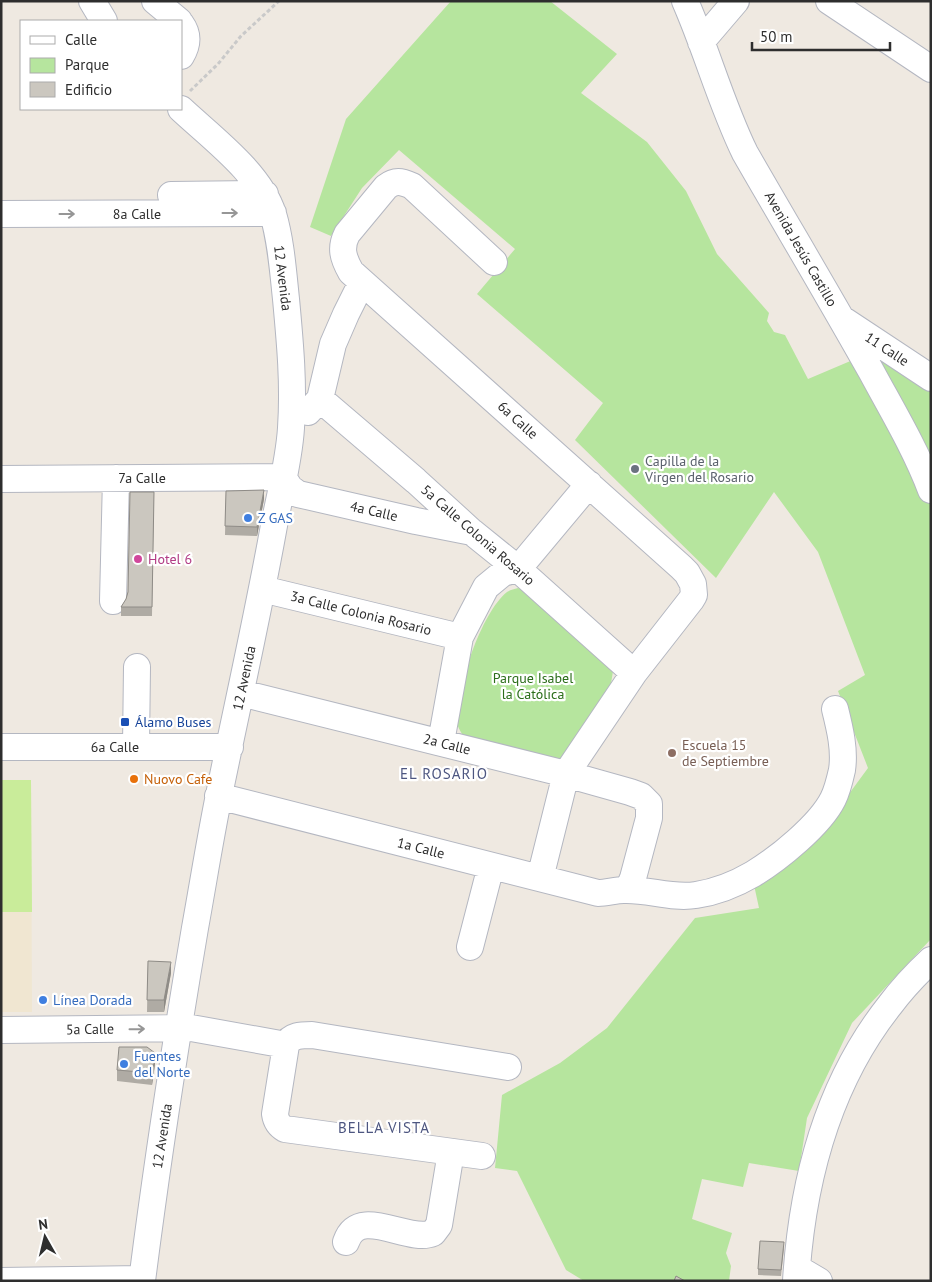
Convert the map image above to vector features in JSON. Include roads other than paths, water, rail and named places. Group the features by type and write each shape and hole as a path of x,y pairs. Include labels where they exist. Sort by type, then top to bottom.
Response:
{"street":[{"path":"92,1 103,20"},
{"path":"155,1 177,20"},
{"name":"Avenida Jesús Castillo","path":"685,1 714,80 742,147 842,319 913,448 931,490"},
{"path":"701,42 736,1"},
{"path":"829,1 931,68"},
{"path":"182,27 187,37 186,49 182,55"},
{"name":"12 Avenida","path":"142,1280 178,1028 218,796 262,590 291,432 292,357 276,228 269,204 256,181 184,102"},
{"name":"6a Calle","path":"494,262 412,186 398,181 392,182 386,187 353,227 344,241 342,249 343,256 351,272 681,567 690,578 694,591 688,605 634,673"},
{"name":"8a Calle","path":"1,198 269,204"},
{"name":"8a Calle","path":"1,214 269,204"},
{"path":"291,432 320,399 333,344 362,282"},
{"name":"11 Calle","path":"842,319 931,378"},
{"name":"5a Calle Colonia Rosario","path":"320,399 416,481 472,532 518,568 634,673"},
{"name":"4a Calle","path":"283,477 290,488 298,494 472,532"},
{"name":"7a Calle","path":"1,480 283,477"},
{"path":"114,601 116,478"},
{"path":"441,742 460,637 486,587 503,572 518,568 589,484"},
{"name":"3a Calle Colonia Rosario","path":"262,590 460,637"},
{"path":"136,746 137,667"},
{"path":"540,878 566,774 634,673"},
{"name":"2a Calle","path":"241,693 566,774 641,796 649,804 649,818 633,878 630,885 624,890"},
{"name":"1a Calle","path":"218,796 598,892 613,893 624,890 679,896 696,895 732,885 753,874 788,848 814,824 832,799 842,769 842,738 835,710"},
{"name":"6a Calle","path":"1,760 136,746 228,753"},
{"name":"6a Calle","path":"1,747 67,753 228,753"},
{"path":"470,947 491,866"},
{"path":"820,1281 796,1274 802,1220 816,1153 825,1125 855,1058 889,1005 931,960"},
{"name":"5a Calle","path":"1,1030 202,1029 286,1045"},
{"path":"482,1156 285,1129 277,1123 275,1114 286,1045 295,1036 312,1035 508,1067"},
{"path":"346,1242 350,1233 354,1230 370,1225 415,1236 433,1234 439,1225 451,1152"},
{"path":"1,1280 142,1280"}],"place":[{"name":"Capilla de la Virgen del Rosario","path":"635,469"},
{"name":"Z GAS","path":"248,518"},
{"name":"Hotel 6","path":"138,559"},
{"name":"Álamo Buses","path":"125,722"},
{"name":"Escuela 15 de Septiembre","path":"672,753"},
{"name":"Nuovo Cafe","path":"134,779"},
{"name":"Línea Dorada","path":"43,1000"},
{"name":"Fuentes del Norte","path":"124,1064"}],"district":[{"name":"EL ROSARIO","path":"444,773"},
{"name":"BELLA VISTA","path":"384,1127"}],"park label":[{"name":"Parque Isabel la Católica","path":"533,686"}]}
